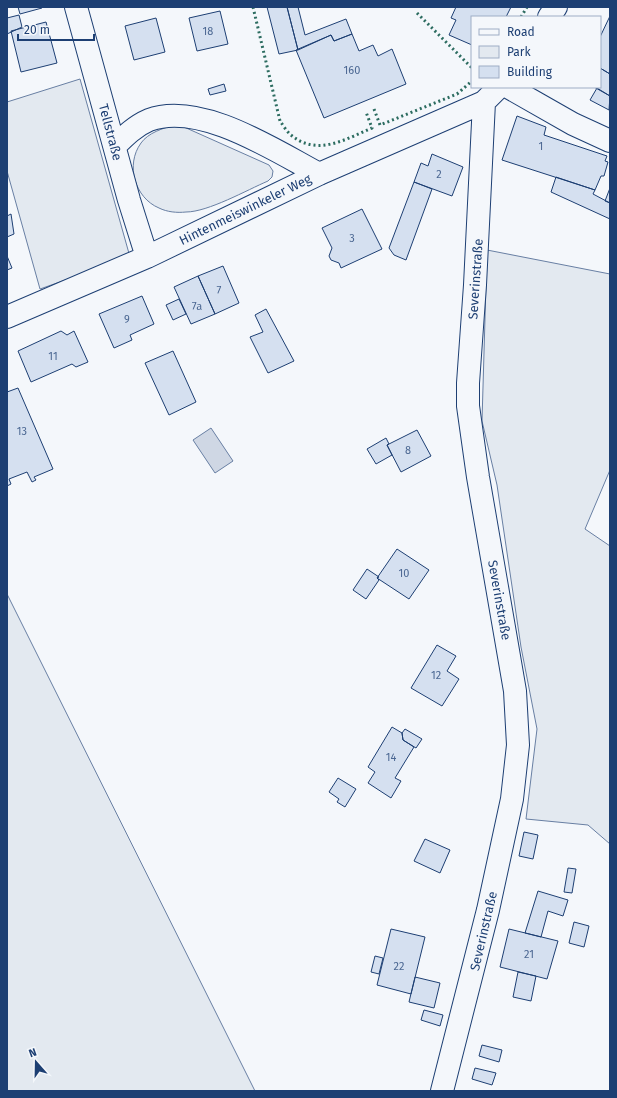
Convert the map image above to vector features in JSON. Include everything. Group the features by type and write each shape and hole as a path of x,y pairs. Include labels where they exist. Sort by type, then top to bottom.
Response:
{"street":[{"name":"Tellstraße","path":"76,7 129,200 147,257"},
{"path":"550,16 556,7"},
{"name":"Hintenmeiswinkeler Weg","path":"7,317 147,257 319,174 484,102 499,88"},
{"path":"510,88 573,124 610,141"},
{"name":"Severinstraße","path":"442,1091 488,910 512,799 518,745 515,691 477,470 469,412 468,383 475,285 484,102"},
{"path":"115,146 131,131 148,121 167,116 190,116 207,119 230,128 319,174"}],"green space":[{"path":"80,79 130,257 40,289 7,171 7,102"},
{"path":"175,125 184,127 269,165 273,171 272,177 268,181 216,205 195,211 179,212 159,208 144,197 139,189 133,171 134,161 136,152 144,139 156,131"},
{"path":"487,250 610,274 610,470 585,529 610,546 610,844 588,825 526,819 537,729 521,647 497,485 482,421"},
{"path":"7,594 255,1091 7,1091"}],"shaded area":[{"path":"211,428 233,461 215,473 193,440"}],"building":[{"path":"18,7 41,7 42,8 20,14"},
{"path":"267,7 287,7 298,50 279,54"},
{"path":"287,7 298,7 305,35 346,19 352,34 334,41 331,35 298,50"},
{"path":"456,7 511,7 506,16 471,16 471,45 449,35 456,20 451,18"},
{"path":"220,11 228,44 197,51 189,18"},
{"path":"19,15 22,27 7,34 7,18"},
{"path":"610,16 610,74 601,69 601,35"},
{"path":"156,18 165,52 134,60 125,26"},
{"path":"46,22 57,63 21,72 11,31"},
{"path":"352,34 359,51 373,45 378,56 392,49 406,84 324,118 296,50 331,35 334,41"},
{"path":"601,69 610,74 610,96 596,88 601,88"},
{"path":"224,84 226,91 210,95 208,89"},
{"path":"597,88 610,96 609,110 590,100"},
{"path":"517,116 546,127 544,135 607,156 605,161 608,162 604,176 601,176 595,190 502,160"},
{"path":"432,154 463,167 452,196 414,182 421,163 428,166"},
{"path":"556,177 595,190 593,194 610,203 610,219 551,192"},
{"path":"414,182 432,189 406,260 394,255 389,248"},
{"path":"610,188 610,203 605,201"},
{"path":"362,209 382,249 341,268 339,263 331,260 329,256 332,248 322,228"},
{"path":"11,214 14,234 7,237 7,216"},
{"path":"7,256 12,268 7,270"},
{"path":"223,266 239,303 215,314 198,276"},
{"path":"198,276 215,314 191,324 174,287"},
{"path":"142,296 154,324 130,335 132,340 114,348 99,314"},
{"path":"179,299 186,314 173,320 166,305"},
{"path":"266,309 294,361 268,373 250,337 263,332 255,315"},
{"path":"61,331 67,335 74,331 88,362 76,367 72,364 31,382 18,351"},
{"path":"173,351 196,402 169,415 145,363"},
{"path":"18,388 53,469 34,477 36,480 32,482 27,472 9,479 11,484 7,486 7,392"},
{"path":"417,430 431,456 401,472 387,445"},
{"path":"386,438 389,444 387,445 392,455 376,464 367,449"},
{"path":"397,549 429,570 409,599 377,578"},
{"path":"367,569 379,577 377,578 379,580 366,599 353,590"},
{"path":"437,645 456,656 447,671 459,679 442,706 411,688"},
{"path":"392,727 402,733 403,740 414,747 395,778 401,781 391,798 368,783 375,772 368,767"},
{"path":"405,729 422,739 416,748 403,740 402,733"},
{"path":"338,778 356,789 345,807 337,802 339,799 329,792"},
{"path":"524,832 538,835 533,859 519,856"},
{"path":"425,839 450,850 440,873 414,861"},
{"path":"568,868 576,869 572,893 564,892"},
{"path":"538,891 568,900 563,916 548,911 541,937 525,933"},
{"path":"574,922 589,926 584,947 569,943"},
{"path":"391,929 425,937 411,994 377,985"},
{"path":"509,929 558,941 547,979 500,967"},
{"path":"375,956 383,958 379,974 371,972"},
{"path":"518,972 536,976 531,1001 513,997"},
{"path":"415,977 440,983 434,1008 409,1002"},
{"path":"424,1010 443,1015 440,1026 421,1020"},
{"path":"482,1045 502,1050 499,1062 479,1056"},
{"path":"475,1068 496,1073 492,1085 472,1079"}],"hedge":[{"path":"253,7 280,121 290,134 311,145 332,144 372,128 366,112"},
{"path":"522,16 527,7"},
{"path":"417,13 471,67"},
{"path":"374,109 380,125 457,94 471,82"}]}
